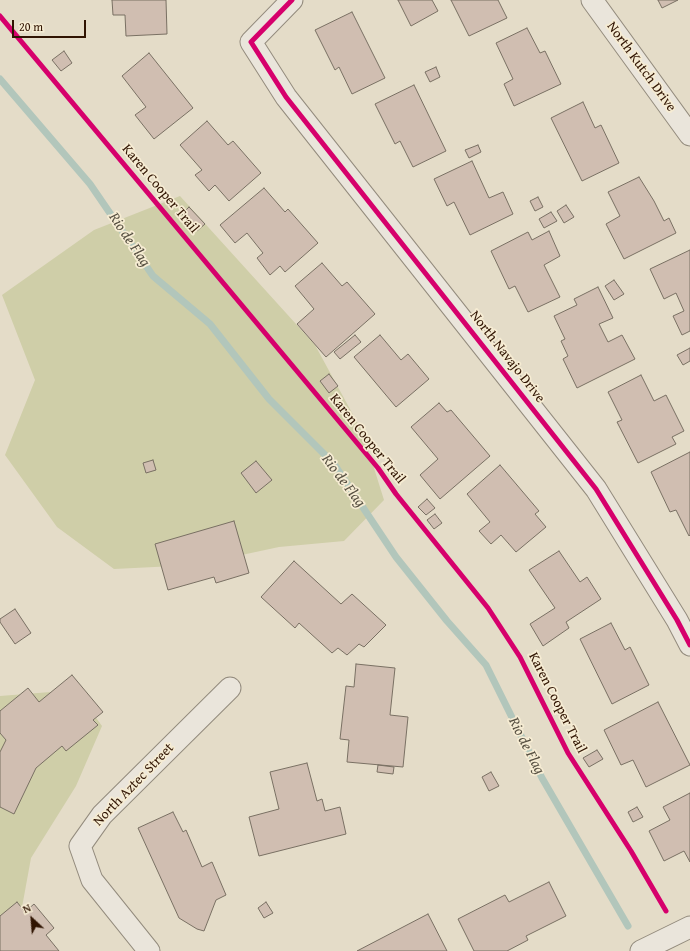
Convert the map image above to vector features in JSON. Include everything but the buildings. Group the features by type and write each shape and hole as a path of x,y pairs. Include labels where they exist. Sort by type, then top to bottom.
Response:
{"street":[{"name":"North Navajo Drive","path":"292,0 251,42 286,97 596,489 677,620 690,645"},
{"name":"North Kutch Drive","path":"592,0 690,135"},
{"name":"North Aztec Street","path":"149,951 92,880 80,846 102,815 230,688"},
{"path":"641,951 690,927"}],"green space":[{"path":"180,196 315,345 363,433 384,500 344,541 279,547 195,565 114,569 57,527 5,455 35,380 2,295 94,230"},
{"path":"76,690 102,726 76,786 31,858 14,951 0,951 0,696"}],"waterway":[{"name":"Rio de Flag","path":"0,79 90,184 153,276 210,324 269,399 334,464 396,557 447,621 486,665 542,778 628,926"}],"cycle path":[{"path":"292,0 251,42 286,97 596,489 677,620 690,645"},
{"name":"Karen Cooper Trail","path":"0,16 378,468 396,494 488,608 520,657 568,753 631,851 666,911"}]}
